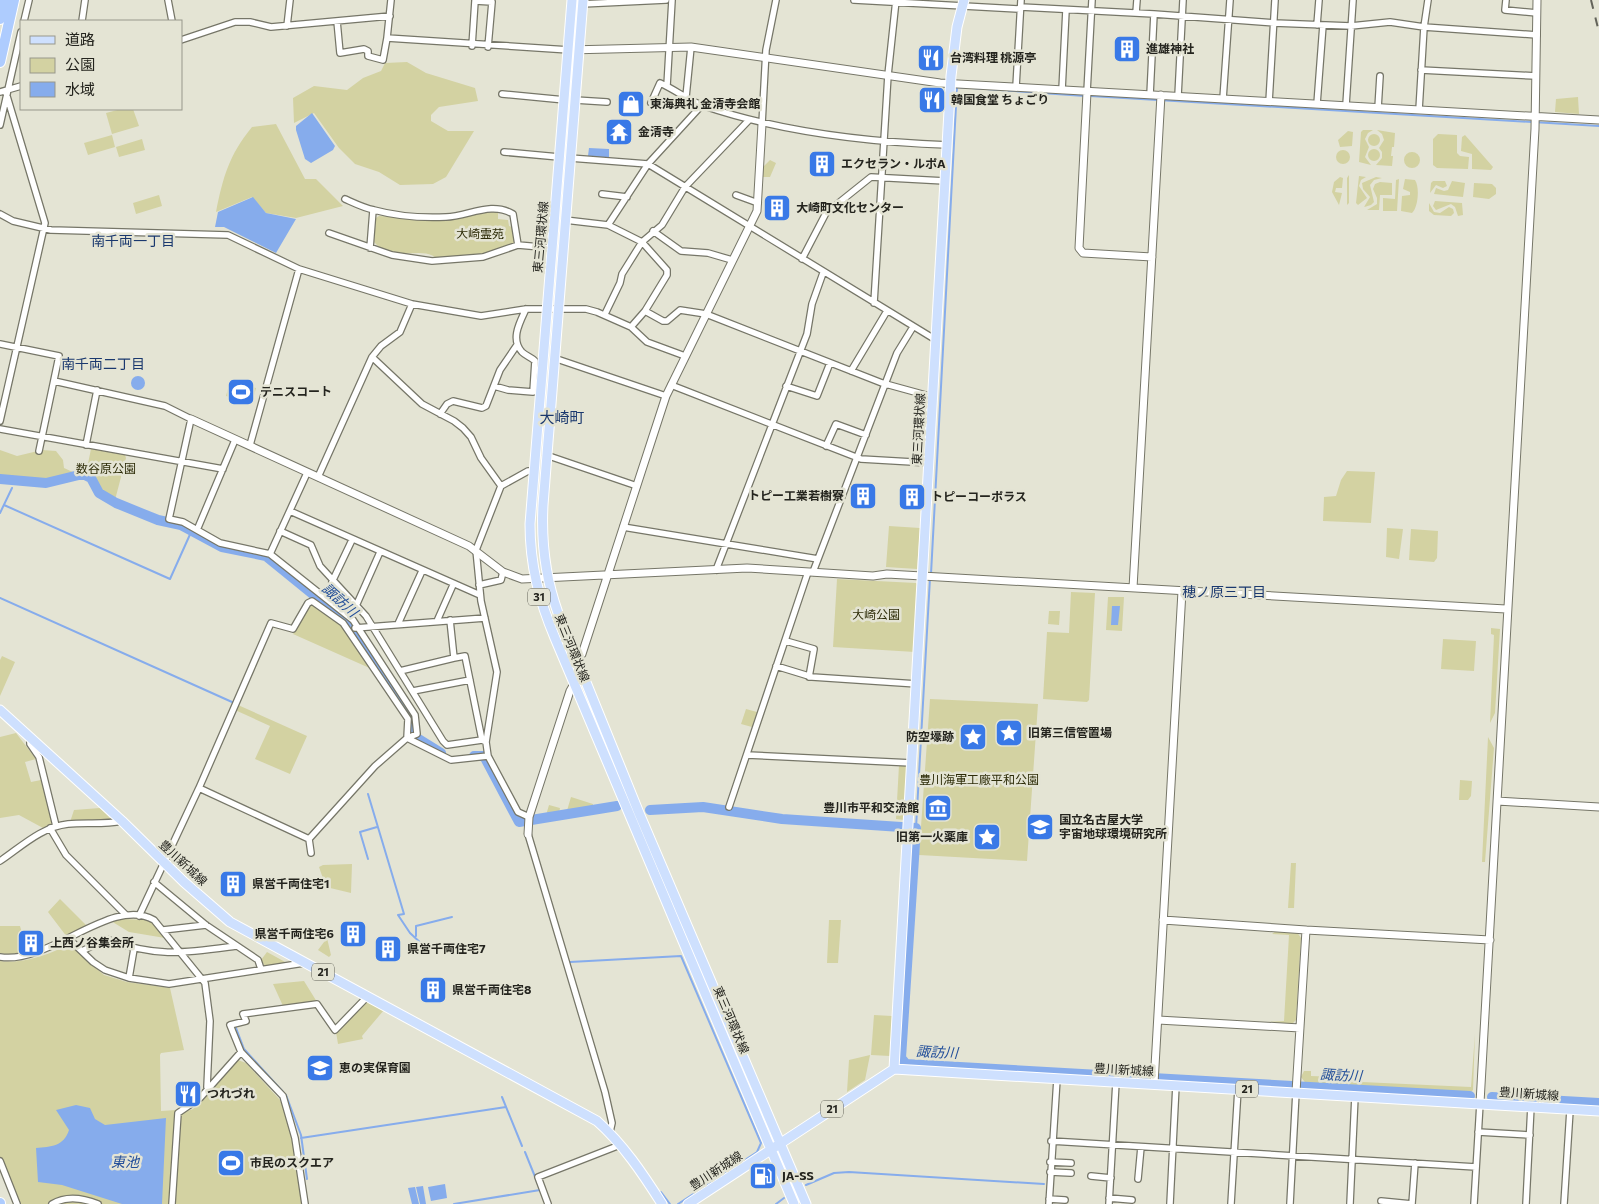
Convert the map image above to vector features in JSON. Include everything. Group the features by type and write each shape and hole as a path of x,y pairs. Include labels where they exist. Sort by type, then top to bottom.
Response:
{"highway":[{"path":"0,19 4,0"},
{"path":"0,62 14,0"}],"main road":[{"name":"東三河環状線","path":"572,0 534,471 530,543 535,579 545,614 574,684 794,1204"},
{"name":"東三河環状線","path":"582,2 546,455 542,522 547,579 576,659 639,813 806,1204"},
{"name":"東三河環状線","path":"894,1069 951,84 956,34 963,4"},
{"name":"豊川新城線","path":"0,710 230,922 571,1105 597,1121 610,1132 637,1165 662,1204"},
{"name":"豊川新城線","path":"688,1204 894,1069 1116,1082 1154,1080 1176,1085 1238,1089 1296,1087 1355,1096 1532,1106 1570,1110 1599,1110"}],"street":[{"path":"24,20 29,0"},
{"path":"82,20 85,0"},
{"path":"168,0 172,20"},
{"path":"287,26 290,0"},
{"path":"337,21 340,52 364,49 368,51 368,56 383,60 391,0"},
{"path":"582,2 666,0"},
{"path":"667,86 672,0"},
{"path":"576,659 582,654 666,396 750,226 758,203 766,57 769,30 776,0"},
{"path":"854,0 1136,13 1320,25 1351,26 1390,22 1424,27 1537,35"},
{"path":"1016,87 1021,0"},
{"path":"1092,0 1079,248 1083,253 1152,257"},
{"path":"1136,13 1137,0"},
{"path":"1178,96 1183,0"},
{"path":"1223,99 1230,0"},
{"path":"1269,102 1275,0"},
{"path":"1317,104 1319,0"},
{"path":"1346,106 1353,0"},
{"path":"1419,110 1424,27 1428,0"},
{"path":"1506,0 1505,10 1537,13"},
{"path":"1474,1204 1535,117 1537,0"},
{"path":"472,46 475,1 492,2 488,47"},
{"path":"874,303 888,75 896,1"},
{"path":"1062,90 1066,10"},
{"path":"1150,95 1154,14"},
{"path":"182,40 235,22 250,22 271,27 390,16"},
{"path":"0,124 5,92 20,36"},
{"path":"387,38 472,46 569,50 670,46 691,47 951,84 1599,120"},
{"path":"686,97 691,47"},
{"path":"1422,70 1536,76"},
{"path":"1378,108 1380,76"},
{"path":"651,103 660,83 702,105 762,124 884,142 948,145"},
{"path":"5,92 20,86"},
{"path":"0,421 15,347 45,223 5,92"},
{"path":"502,94 565,100"},
{"path":"1133,588 1161,95"},
{"path":"575,100 607,102"},
{"path":"608,224 648,164 702,105"},
{"path":"605,314 622,274 642,242 662,225 685,187 749,120"},
{"path":"504,152 560,157"},
{"path":"570,158 648,164 823,273 936,340"},
{"path":"802,259 826,213 871,177 945,181"},
{"path":"602,194 627,197"},
{"path":"736,195 758,203"},
{"path":"345,199 373,210 448,217 495,208 513,214 518,245"},
{"path":"370,248 373,210"},
{"path":"0,214 13,221 44,228 228,235 299,269 412,304 480,316 526,309 586,309 605,314 631,327 647,342 685,356"},
{"path":"565,220 608,224 642,242 667,270 667,275 645,311 631,327"},
{"path":"653,232 682,251 708,254 732,260"},
{"path":"329,233 392,255 432,261 483,257 518,245 552,248"},
{"path":"250,445 299,269"},
{"path":"716,570 724,544 800,351 816,290 823,273"},
{"path":"318,477 372,356 381,346 400,332 412,304"},
{"path":"440,414 447,404 453,401 482,408 486,406 500,370 517,345 518,328 526,309"},
{"path":"645,311 667,321 680,310 706,314 851,372 933,397"},
{"path":"851,372 888,311"},
{"path":"729,808 776,666 810,572 818,559 897,353 913,327"},
{"path":"0,344 59,356 39,451"},
{"path":"494,386 516,391 532,392 535,361 517,345"},
{"path":"372,356 422,404 454,421 471,437 481,458 501,486"},
{"path":"554,358 666,396"},
{"path":"786,386 817,396 830,363"},
{"path":"54,381 165,406 476,550 503,572 514,578 547,579 747,568 923,576 1506,609"},
{"path":"671,385 857,458 930,463"},
{"path":"86,445 97,390"},
{"path":"192,419 169,519 183,522 220,543 270,554 353,620 415,715 417,734 407,738 375,766 310,839 311,853"},
{"path":"826,446 836,424 866,435"},
{"path":"0,429 224,469"},
{"path":"198,530 235,440"},
{"path":"546,455 637,486"},
{"path":"484,741 497,681 480,595 476,550 501,486 528,471 534,471"},
{"path":"270,554 308,473"},
{"path":"290,511 422,571 480,595"},
{"path":"623,527 818,559"},
{"path":"280,531 311,545 317,562 332,582 356,606 372,626 447,745 484,741"},
{"path":"332,582 352,540"},
{"path":"356,606 380,552"},
{"path":"398,624 422,571"},
{"path":"479,585 501,580 503,572"},
{"path":"437,621 453,584"},
{"path":"1154,1080 1182,591"},
{"path":"139,916 199,788 271,623 293,629 312,601 343,622 407,716 407,738"},
{"path":"348,629 485,618"},
{"path":"450,620 454,658"},
{"path":"786,640 814,649 809,677"},
{"path":"400,671 465,656 488,756 518,812 528,817"},
{"path":"776,666 809,677 917,684"},
{"path":"413,691 470,680"},
{"path":"574,684 528,817 528,834 605,1092 612,1123 610,1132"},
{"path":"30,738 30,744 39,758 53,827 66,855 126,916"},
{"path":"407,738 451,760 488,756"},
{"path":"747,755 912,764"},
{"path":"199,788 310,839"},
{"path":"1496,801 1599,807"},
{"path":"0,861 44,830 53,827 74,824 105,825 122,822"},
{"path":"154,882 206,925 258,960 261,969"},
{"path":"0,957 15,957 49,949 107,919 139,916 149,917 154,920 205,983 210,1021 207,1087"},
{"path":"1163,920 1490,940"},
{"path":"163,930 206,925"},
{"path":"1290,1204 1306,930"},
{"path":"69,939 105,970 129,978 169,984 306,962"},
{"path":"82,952 106,939 134,950 165,954 236,946"},
{"path":"129,978 134,950"},
{"path":"305,1204 295,1138 283,1096 241,1052 230,1025 246,1022 243,1014 318,1004 335,1030 367,997"},
{"path":"1158,1020 1300,1028"},
{"path":"172,1204 178,1114 182,1108 200,1098 207,1087 241,1052"},
{"path":"1057,1079 1050,1162 1049,1202 1065,1200"},
{"path":"1116,1082 1109,1201 1132,1200"},
{"path":"1170,1204 1176,1085"},
{"path":"1231,1204 1238,1089"},
{"path":"1350,1204 1355,1096"},
{"path":"1526,1204 1532,1106"},
{"path":"1564,1204 1570,1110"},
{"path":"1478,1132 1530,1135"},
{"path":"1052,1141 1476,1166"},
{"path":"548,1204 538,1177 620,1145"},
{"path":"1138,1179 1141,1147"},
{"path":"0,1162 17,1204"},
{"path":"1050,1162 1071,1163"},
{"path":"1381,1202 1412,1204 1415,1163"},
{"path":"1050,1172 1071,1173"},
{"path":"1091,1176 1110,1178"},
{"path":"52,1204 71,1198 98,1204"}],"green space":[{"path":"407,62 426,73 475,88 478,101 439,107 431,115 431,121 448,131 474,131 446,177 433,184 400,185 379,172 355,164 339,148 314,113 294,123 293,98 314,86 347,90 363,78 381,71 385,63"},
{"path":"1578,97 1579,114 1555,112 1556,99"},
{"path":"117,110 133,110 139,126 112,134 106,113"},
{"path":"276,124 305,179 316,179 343,206 296,218 266,213 252,197 216,212 228,167 244,137 252,127"},
{"path":"1363,130 1373,130 1368,133 1365,139 1369,147 1365,157 1371,165 1359,162 1361,132"},
{"path":"1377,130 1395,133 1391,156 1393,156 1392,166 1376,165 1382,158 1382,152 1379,148 1384,140 1382,134"},
{"path":"1348,131 1353,132 1352,146 1340,147 1338,140"},
{"path":"1372,134 1376,134 1380,140 1376,146 1372,146 1368,142 1368,138"},
{"path":"1438,134 1457,135 1457,153 1460,156 1469,157 1468,169 1437,168 1433,165 1433,139"},
{"path":"112,135 115,147 88,155 84,143"},
{"path":"1465,135 1493,167 1491,170 1472,169 1472,154 1461,151 1462,137"},
{"path":"142,139 145,150 119,157 116,147"},
{"path":"1372,149 1376,149 1380,155 1376,161 1372,161 1368,157 1368,153"},
{"path":"1340,150 1346,150 1350,157 1346,164 1340,164 1336,160 1336,154"},
{"path":"1412,152 1418,154 1420,160 1418,166 1412,168 1406,166 1404,160 1406,154"},
{"path":"770,160 776,163 770,177 763,177 763,167"},
{"path":"1349,175 1349,203 1347,205 1347,178"},
{"path":"1359,176 1366,177 1361,180 1359,186 1367,198 1358,205 1356,203"},
{"path":"1340,177 1343,178 1342,188 1336,188 1335,192 1342,193 1339,205 1332,192 1334,182"},
{"path":"1376,177 1382,178 1374,180 1370,185 1374,202 1364,207 1370,197 1363,189 1362,183"},
{"path":"1399,179 1397,211 1383,211 1383,198 1395,199 1396,180"},
{"path":"1405,179 1415,180 1417,183 1417,202 1412,213 1401,211 1402,196 1410,195 1410,192 1403,189"},
{"path":"1433,181 1445,181 1447,186 1443,188 1436,185 1430,193"},
{"path":"1452,181 1465,183 1463,197 1434,194 1436,188 1444,191 1448,190"},
{"path":"1380,182 1392,183 1392,195 1380,195 1379,210 1367,210 1377,204 1377,198 1373,189 1375,184"},
{"path":"1474,183 1492,184 1496,188 1496,194 1489,199 1473,197"},
{"path":"159,195 162,206 136,214 133,203"},
{"path":"1435,201 1462,203 1463,215 1458,216 1455,207 1451,204 1436,210 1433,206"},
{"path":"1429,203 1434,212 1440,213 1449,207 1453,209 1454,213 1451,216 1434,215 1429,211"},
{"name":"大崎霊苑","path":"498,211 498,219 508,220 509,226 512,227 515,243 485,254 436,258 430,254 423,253 390,252 374,242 376,218 379,216 446,219"},
{"name":"テニスコート","path":"230,381 256,388 252,403 226,396"},
{"name":"数谷原公園","path":"91,449 125,455 126,458 115,500 103,492 93,478 86,473"},
{"path":"0,450 17,456 42,450 56,451 63,460 64,468 75,473 43,481 0,478"},
{"path":"1347,471 1375,472 1371,523 1323,521 1324,497 1336,496 1341,480"},
{"path":"889,526 920,528 917,569 886,567"},
{"path":"1387,528 1403,529 1399,559 1386,557"},
{"path":"1411,529 1438,531 1437,558 1434,562 1409,560"},
{"name":"大崎公園","path":"837,579 916,583 919,586 915,652 833,647"},
{"path":"1071,592 1095,593 1089,700 1087,702 1043,699 1047,632 1069,633"},
{"path":"1108,597 1124,597 1122,631 1106,630"},
{"path":"312,603 343,624 374,670 293,634"},
{"path":"1049,611 1060,611 1059,625 1048,624"},
{"path":"1491,628 1500,629 1495,713 1490,723 1494,635 1491,634"},
{"path":"1443,639 1476,641 1474,671 1441,669"},
{"path":"2,656 15,662 0,696 0,660"},
{"name":"豊川海軍工廠平和公園","path":"930,699 1038,704 1027,861 919,855"},
{"path":"238,705 307,736 290,774 255,759 270,726 235,710"},
{"path":"746,709 757,712 752,727 741,724"},
{"path":"16,733 36,759 25,762 31,782 41,780 53,825 43,828 19,815 0,818 0,737"},
{"path":"1488,737 1494,748 1485,862 1482,862"},
{"path":"899,765 907,766 904,820 896,819"},
{"path":"1460,780 1472,781 1471,796 1468,800 1459,800"},
{"path":"571,797 593,804 592,812 544,822 549,805 560,808 559,813 566,814"},
{"path":"100,808 111,819 110,822 70,822 74,810"},
{"path":"1291,863 1296,863 1294,908 1288,908"},
{"path":"352,864 351,893 326,887 319,867 323,865"},
{"path":"60,899 87,926 67,937 48,912"},
{"path":"123,919 149,920 165,938 129,932 111,921"},
{"path":"829,920 841,920 838,963 827,963"},
{"path":"0,926 20,926 27,950 10,955 0,953"},
{"path":"1276,931 1297,932 1301,938 1296,1020 1291,1025 1267,1022 1284,1021 1289,935 1272,934"},
{"path":"327,938 331,955 329,957 318,950"},
{"path":"68,944 104,975 127,982 170,988 184,1050 161,1053 160,1055 161,1111 176,1110 182,1113 193,1109 238,1060 246,1063 280,1100 292,1138 303,1204 15,1204 0,1163 0,961 8,962 36,958"},
{"path":"267,952 287,963 265,966 261,960"},
{"path":"304,981 317,1002 283,1006 273,984"},
{"path":"367,1001 384,1010 362,1036 363,1039 338,1044 336,1032"},
{"path":"874,1015 892,1016 890,1056 871,1055"},
{"path":"1475,1034 1473,1090 1469,1094 1307,1085 1301,1077 1304,1071 1311,1071 1311,1076 1337,1077 1339,1072 1340,1081 1471,1087"},
{"path":"870,1055 865,1080 847,1092 849,1060"},
{"path":"786,1160 804,1204 797,1204 781,1162"}],"water":[{"path":"312,113 335,146 333,150 311,163 305,159 296,126"},
{"path":"589,148 609,149 609,158 588,156"},
{"path":"253,197 266,213 296,219 276,253 224,227 215,227 218,212"},
{"path":"122,237 142,238 142,243 122,242"},
{"path":"138,376 143,378 145,383 143,388 138,390 133,388 131,383 133,378"},
{"path":"1112,606 1120,606 1118,625 1111,625"},
{"name":"東池","path":"76,1105 90,1108 95,1119 105,1125 166,1118 162,1204 122,1204 62,1185 38,1182 36,1148 56,1145 64,1139 69,1130 56,1110"},
{"path":"445,1184 447,1198 431,1201 428,1187"},
{"path":"423,1186 426,1204 420,1204 416,1187"},
{"path":"415,1187 419,1204 412,1204 408,1188"}],"waterway":[{"path":"931,574 957,87 1085,96"},
{"path":"1090,96 1599,126"},
{"name":"諏訪川","path":"0,479 46,483 83,474 91,478 99,493 116,503 158,520 181,525 222,547 266,556 346,621 411,715 412,735 441,753"},
{"path":"0,513 12,488"},
{"path":"4,505 170,579 192,530"},
{"path":"916,828 930,578"},
{"path":"0,598 232,702"},
{"name":"諏訪川","path":"474,756 484,756 519,822 617,806"},
{"path":"368,794 404,914 398,915 410,933 424,946"},
{"name":"諏訪川","path":"650,810 703,807 782,819 916,828 901,1058 906,1064 1470,1096"},
{"path":"368,859 360,832 377,827"},
{"path":"416,936 416,926 452,917"},
{"path":"570,962 681,956 761,1143 757,1152 678,1204"},
{"path":"236,1028 244,1049 283,1092"},
{"path":"286,1095 301,1135 307,1179"},
{"path":"502,1097 522,1146"},
{"name":"諏訪川","path":"1492,1097 1599,1103"},
{"path":"301,1138 506,1107"},
{"path":"525,1152 540,1189"},
{"path":"806,1185 834,1173 849,1172 1044,1184"},
{"path":"454,1204 540,1190"},
{"path":"661,1192 670,1204"},
{"path":"776,1204 784,1198"}],"railway":[{"path":"1591,0 1599,32"}],"place":[{"name":"進雄神社","path":"1127,49"},
{"name":"台湾料理 桃源亭","path":"931,58"},
{"name":"韓国食堂 ちょごり","path":"932,100"},
{"name":"東海典礼 金清寺会館","path":"631,104"},
{"name":"金清寺","path":"619,132"},
{"name":"エクセラン・ルポA","path":"822,164"},
{"name":"大崎町文化センター","path":"777,208"},
{"name":"テニスコート","path":"241,392"},
{"name":"トピー工業若樹寮","path":"863,496"},
{"name":"トピーコーポラス","path":"912,497"},
{"name":"旧第三信管置場","path":"1009,733"},
{"name":"防空壕跡","path":"973,737"},
{"name":"豊川市平和交流館","path":"938,808"},
{"name":"国立名古屋大学 宇宙地球環境研究所","path":"1040,827"},
{"name":"旧第一火薬庫","path":"987,837"},
{"name":"県営千両住宅1","path":"233,884"},
{"name":"県営千両住宅6","path":"353,934"},
{"name":"上西ノ谷集会所","path":"31,943"},
{"name":"県営千両住宅7","path":"388,949"},
{"name":"県営千両住宅8","path":"433,990"},
{"name":"恵の実保育園","path":"320,1068"},
{"name":"つれづれ","path":"188,1094"},
{"name":"市民のスクエア","path":"231,1163"},
{"name":"JA-SS","path":"763,1176"}],"district":[{"name":"南千両一丁目","path":"133,241"},
{"name":"南千両二丁目","path":"103,364"},
{"name":"大崎町","path":"562,418"},
{"name":"穂ノ原三丁目","path":"1224,592"}]}
